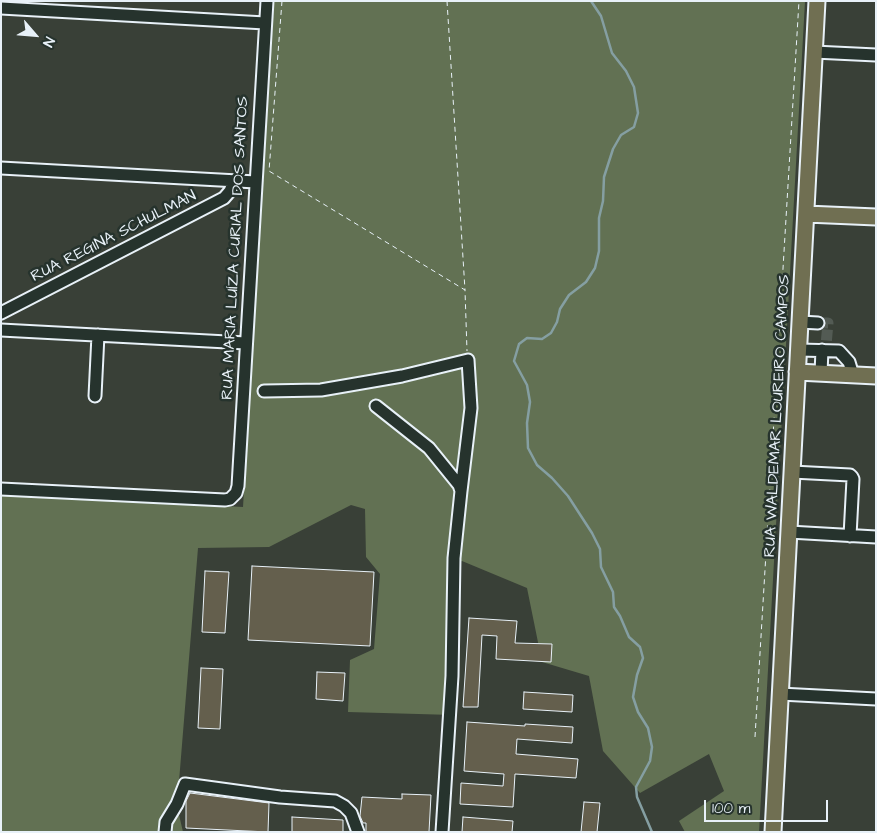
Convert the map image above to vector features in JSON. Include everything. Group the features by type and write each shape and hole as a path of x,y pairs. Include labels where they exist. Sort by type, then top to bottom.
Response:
{"main road":[{"name":"RUA WALDEMAR LOUREIRO CAMPOS","path":"773,832 817,1"},
{"path":"806,214 876,217"},
{"path":"797,372 876,376"}],"street":[{"name":"RUA MARIA LUÍZA CURIAL DOS SANTOS","path":"1,489 225,500 233,496 238,486 267,1"},
{"path":"1,8 266,23"},
{"path":"814,52 876,55"},
{"path":"1,168 256,182"},
{"name":"RUA REGINA SCHULMAN","path":"1,313 224,198 230,191 234,181"},
{"path":"800,322 818,323"},
{"path":"1,330 246,343"},
{"path":"95,396 98,335"},
{"path":"799,350 825,348 839,351 849,362 853,375"},
{"path":"822,374 825,348"},
{"path":"264,391 321,390 402,376 468,360 471,408 470,430 454,558 452,676 442,832"},
{"path":"376,406 429,448 459,485 461,491"},
{"path":"792,472 852,476 850,536"},
{"path":"789,532 876,537"},
{"path":"780,694 876,699"},
{"path":"165,832 166,822 177,804 185,784 280,797 335,801 351,813 358,832"}],"path":[{"path":"282,1 269,171 465,290"},
{"path":"447,1 468,360"},
{"path":"755,737 799,1"}],"green space":[{"path":"274,1 805,1 759,832 685,832 679,821 724,791 709,754 640,793 603,751 589,676 542,662 527,588 462,561 456,564 453,715 348,712 350,660 374,649 380,574 366,557 365,509 351,505 269,547 198,548 177,806 183,832 1,832 1,494 243,507"}],"building":[{"path":"252,566 374,572 370,646 248,640"},
{"path":"205,571 229,572 225,633 202,632"},
{"path":"469,618 517,621 515,643 552,644 551,662 496,659 497,636 482,635 478,707 463,707"},
{"path":"201,668 223,669 220,729 198,728"},
{"path":"317,672 345,673 343,701 316,699"},
{"path":"524,692 573,695 572,712 523,709"},
{"path":"467,722 573,727 572,743 517,739 516,754 578,759 576,778 515,774 513,807 460,804 461,783 503,786 504,774 464,771"},
{"path":"190,793 269,803 268,832 186,828 186,801"},
{"path":"402,794 431,795 429,832 366,832 366,823 363,823 360,816 362,797 402,799"},
{"path":"584,802 600,803 597,832 581,832"},
{"path":"292,817 343,820 343,832 292,832"},
{"path":"463,817 513,821 512,832 462,832"}],"waterway":[{"path":"591,1 601,16 612,53 626,71 634,87 638,113 634,127 621,135 613,149 604,177 603,201 599,218 599,251 595,268 586,282 569,295 560,309 557,322 551,333 542,339 527,338 519,344 514,361 527,385 530,402 527,423 528,448 537,465 568,496 592,533 600,549 601,567 613,592 614,607 629,637 640,647 643,658 637,675 633,697 638,712 648,728 652,747 650,761 636,787 637,797 652,832"}],"tunnel":[{"path":"818,323 828,323 826,345"}]}
